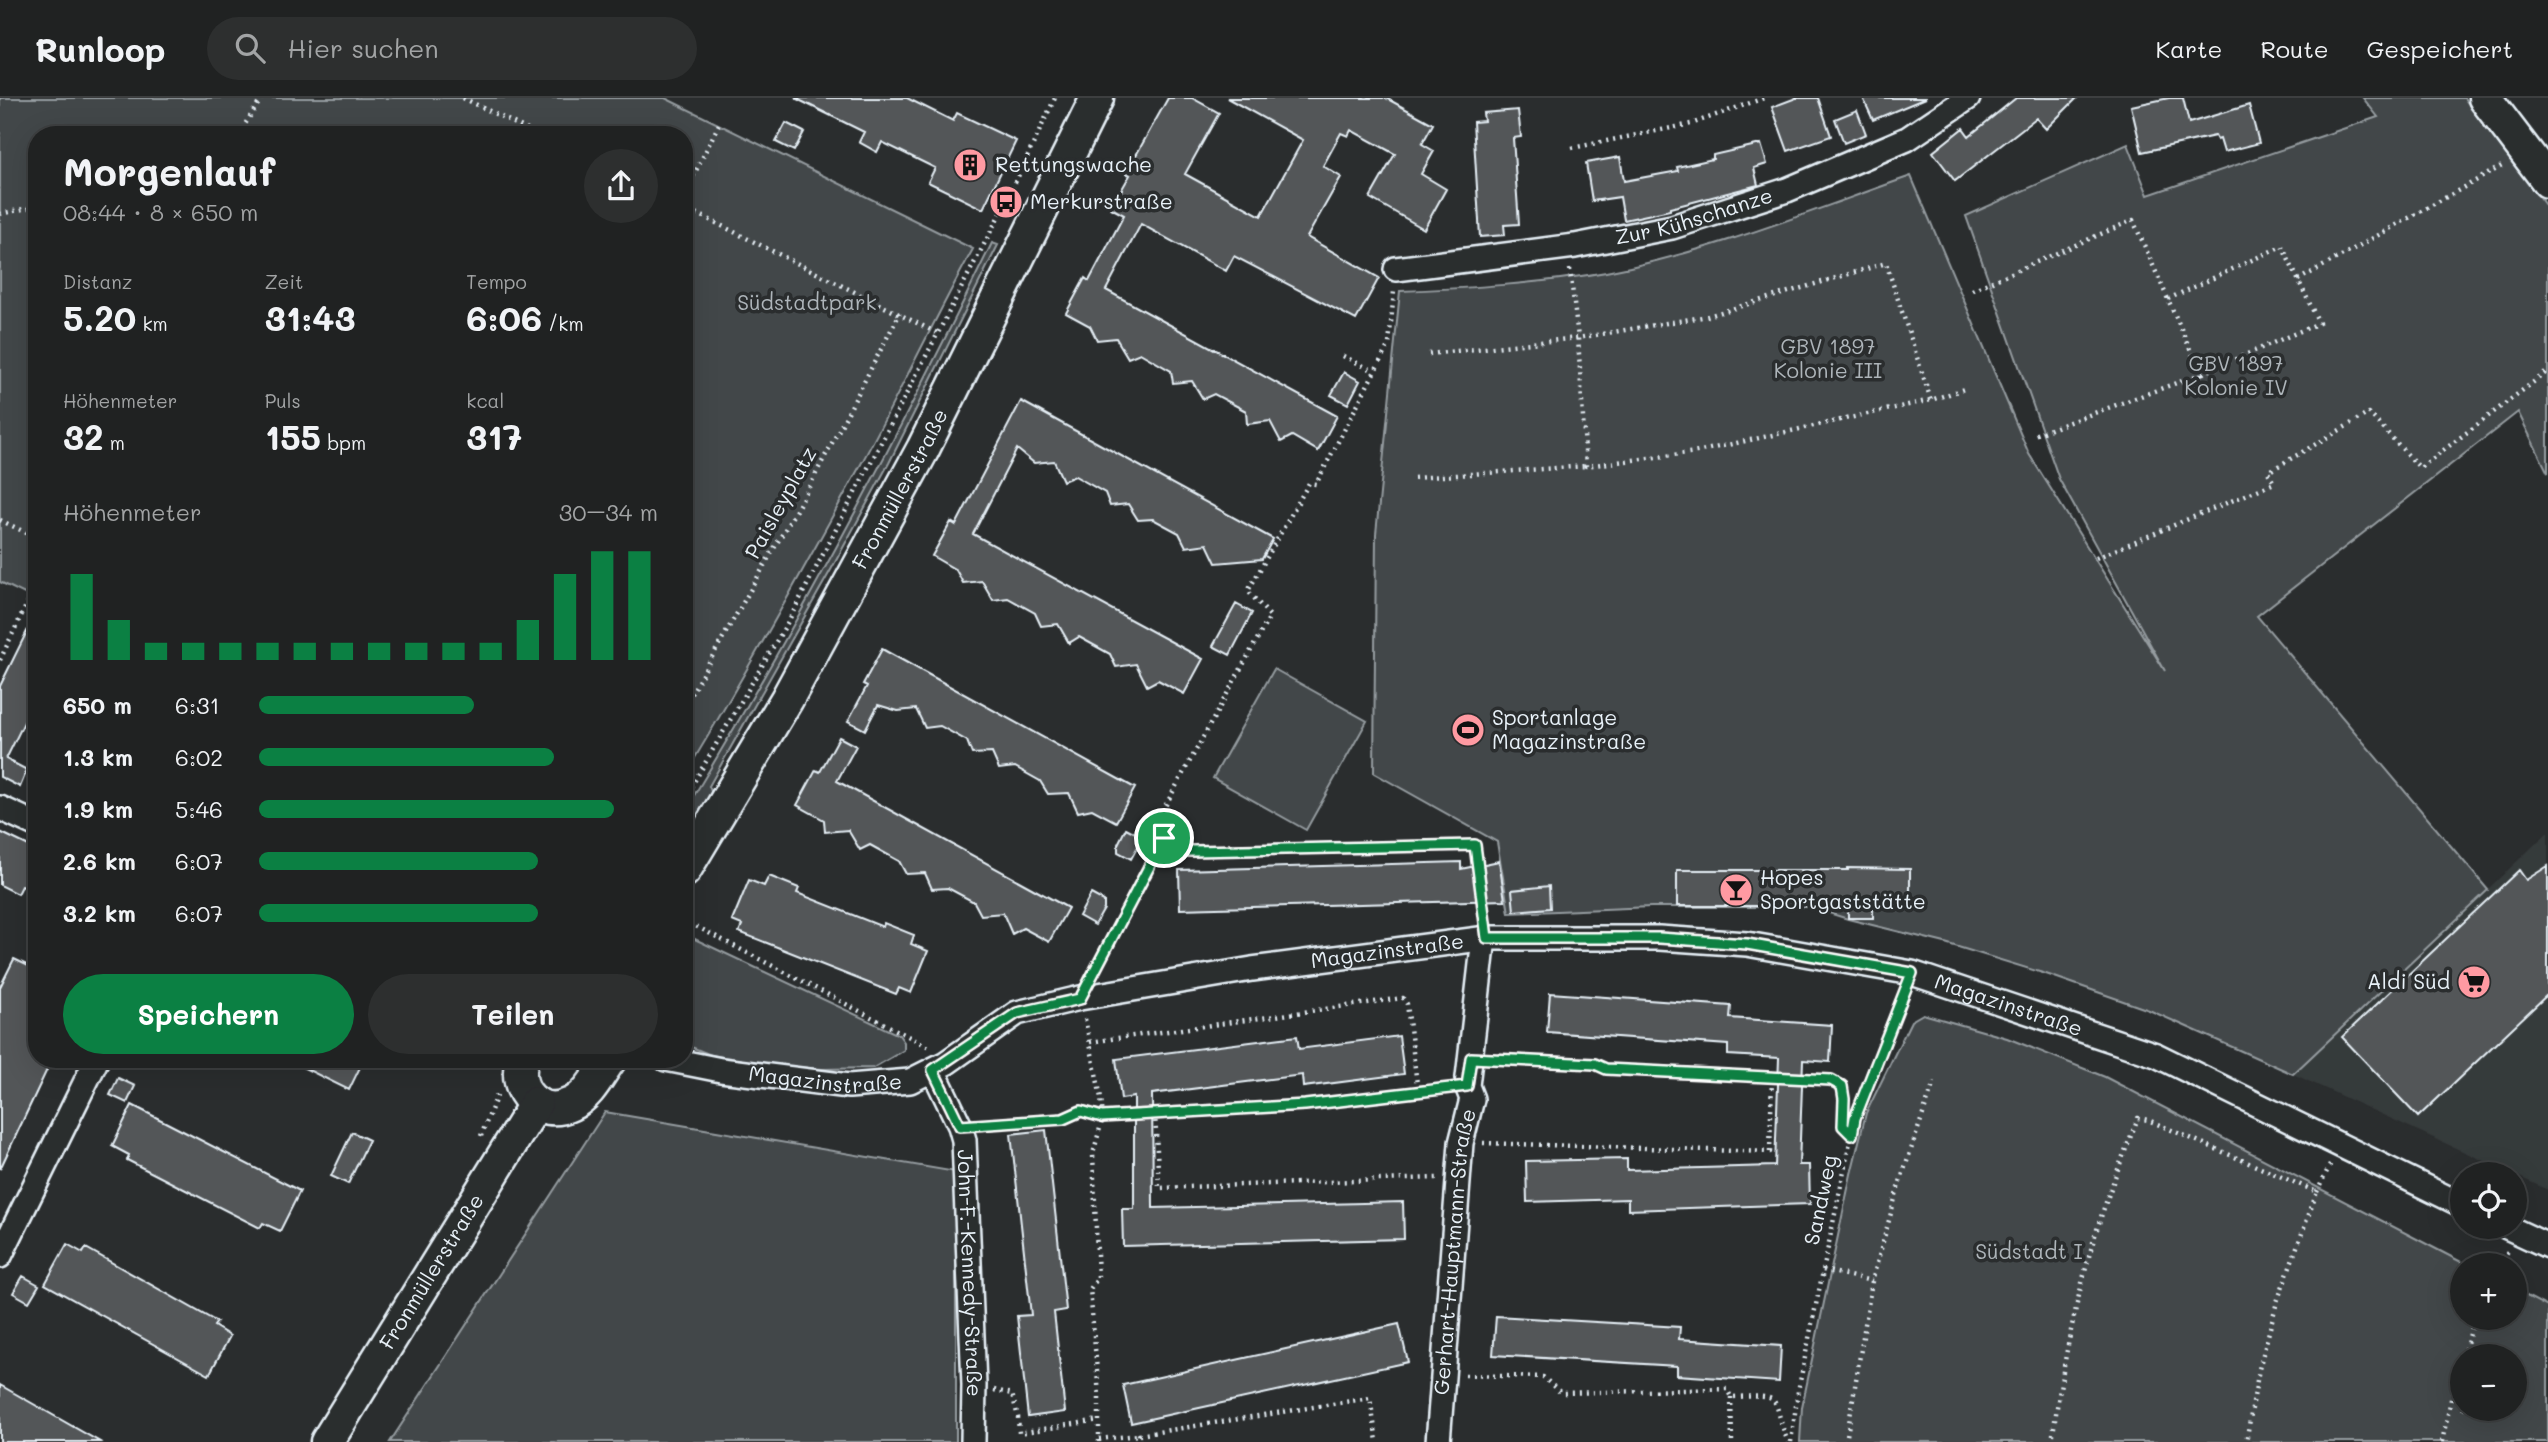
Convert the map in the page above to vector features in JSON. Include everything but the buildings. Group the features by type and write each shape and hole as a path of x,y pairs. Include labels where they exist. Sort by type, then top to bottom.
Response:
{"main road":[{"name":"Fronmüllerstraße","path":"693,856 787,699 923,449 1097,98"},
{"path":"2485,98 2548,181"},
{"path":"519,1068 519,1083 524,1091 536,1103 549,1108 572,1104 585,1095 604,1068"},
{"name":"Fronmüllerstraße","path":"327,1442 536,1103"}],"street":[{"name":"Zur Kühschanze","path":"1396,269 1568,247 1672,227 1787,190 1907,139 1968,98"},
{"path":"0,807 28,821"},
{"name":"Magazinstraße","path":"693,1064 849,1086 910,1081 940,1067 1017,1013 1080,999 1252,969 1486,938 1659,938 1747,944 1912,973 2156,1055 2450,1199"},
{"name":"Gerhart-Hauptmann-Straße","path":"1438,1442 1461,1143 1472,1099 1467,1086 1486,938"},
{"name":"John-F.-Kennedy-Straße","path":"940,1067 964,1140 974,1385 973,1442"},
{"path":"0,1256 93,1068"},
{"path":"2527,1236 2548,1246"}],"path":[{"path":"244,126 262,98"},
{"path":"463,98 520,126"},
{"path":"693,784 790,618 939,334 1055,98"},
{"path":"1572,148 1690,124 1764,98"},
{"path":"693,177 719,124"},
{"path":"2298,280 2527,152"},
{"path":"0,214 28,208"},
{"path":"693,211 939,334"},
{"path":"1972,290 2133,220 2201,374"},
{"path":"2034,435 2201,374 2319,323 2282,246 2168,299"},
{"path":"1568,247 1578,338 1586,466"},
{"path":"1429,354 1578,338 1708,316 1886,263 1931,400"},
{"path":"1377,1441 1370,1398 1140,1439 1099,1441 1099,1395 1090,1289 1098,1278 1093,1154 1102,1117 1101,1098 1080,999 1164,838 1166,832 1158,819 1270,616 1248,591 1309,483 1316,484 1389,344 1396,269"},
{"name":"Paisleyplatz","path":"693,690 808,489 900,313"},
{"path":"1343,356 1374,371"},
{"path":"2096,558 2274,483 2268,472 2369,413 2420,468 2548,371"},
{"path":"1414,478 1586,466 1696,452 1931,400 1967,388"},
{"path":"0,520 28,534"},
{"path":"0,660 28,602"},
{"path":"1164,838 1185,851 1475,845 1486,938"},
{"path":"693,925 924,1043 940,1067"},
{"name":"Sandweg","path":"1790,1442 1797,1391 1855,1118 1912,973"},
{"path":"1090,1042 1403,998 1407,1004 1418,1092"},
{"path":"1471,1058 1595,1064 1606,1069 1831,1080 1842,1086 1843,1126 1852,1135"},
{"path":"1461,1143 1770,1152 1772,1077"},
{"path":"1846,1442 1872,1281 1898,1188 1934,1082"},
{"path":"960,1126 1063,1119 1081,1111 1102,1117 1305,1105 1467,1086"},
{"path":"1155,1114 1159,1188 1458,1177"},
{"path":"2052,1442 2061,1375 2087,1262 2138,1118 2316,1192"},
{"path":"2246,1442 2259,1369 2277,1302 2316,1192 2339,1145"},
{"path":"1823,1270 1872,1281"},
{"path":"1443,1374 1543,1377 1561,1393 1727,1389 1731,1397 1732,1442"},
{"path":"974,1385 1012,1394 1019,1433 1099,1420"},
{"path":"1731,1397 1766,1396 1773,1399 1777,1405 1781,1426 1790,1442"},
{"path":"2442,1442 2450,1404"}],"shaded area":[{"path":"2548,832 2548,1190 2527,1180 2527,1162 2486,1162 2293,1074"}],"green space":[{"name":"Südstadtpark","path":"0,98 665,98 973,249 839,505 693,761 693,126 28,126 28,596 0,582"},
{"path":"2363,98 2464,98 2548,209 2548,473 2518,412 2257,616 2488,890 2293,1074 2149,1010 2046,974 1945,943 1810,907 1651,907 1509,913 1497,842 1374,773 1376,534 1400,291 1530,282 1645,264 1760,230 1911,176 2029,454 2165,671 2059,479 1966,216 2128,144 2148,195 2378,117"},
{"path":"992,243 998,245 889,463 709,786 712,794 693,822 693,797 767,672 920,388"},
{"path":"1274,669 1367,721 1306,830 1213,778"},
{"path":"693,938 899,1035 904,1042 904,1050 873,1068 822,1069 770,1065 711,1055 693,1048"},
{"name":"Südstadt I","path":"1923,1014 2007,1038 2105,1077 2450,1256 2450,1330 2527,1330 2527,1296 2548,1307 2548,1442 1800,1442 1802,1407 1866,1113 1911,1021"},
{"path":"605,1112 956,1172 956,1442 390,1442"}],"place":[{"name":"Rettungswache","path":"970,165"},
{"name":"Merkurstraße","path":"1006,202"},
{"name":"Sportanlage Magazinstraße","path":"1468,730"},
{"name":"Hopes Sportgaststätte","path":"1736,890"},
{"name":"Aldi Süd","path":"2474,982"}],"route":[{"path":"1164,838 1185,851 1475,845 1487,938 1659,938 1747,944 1912,973 1855,1118 1852,1135 1843,1126 1842,1086 1831,1080 1606,1069 1595,1064 1493,1058 1471,1058 1467,1086 1305,1105 1102,1117 1081,1111 1063,1119 960,1126 933,1070 1017,1013 1080,999 1164,838"}],"park label":[{"name":"GBV 1897 Kolonie III","path":"1828,359"},
{"name":"GBV 1897 Kolonie IV","path":"2236,376"}]}
